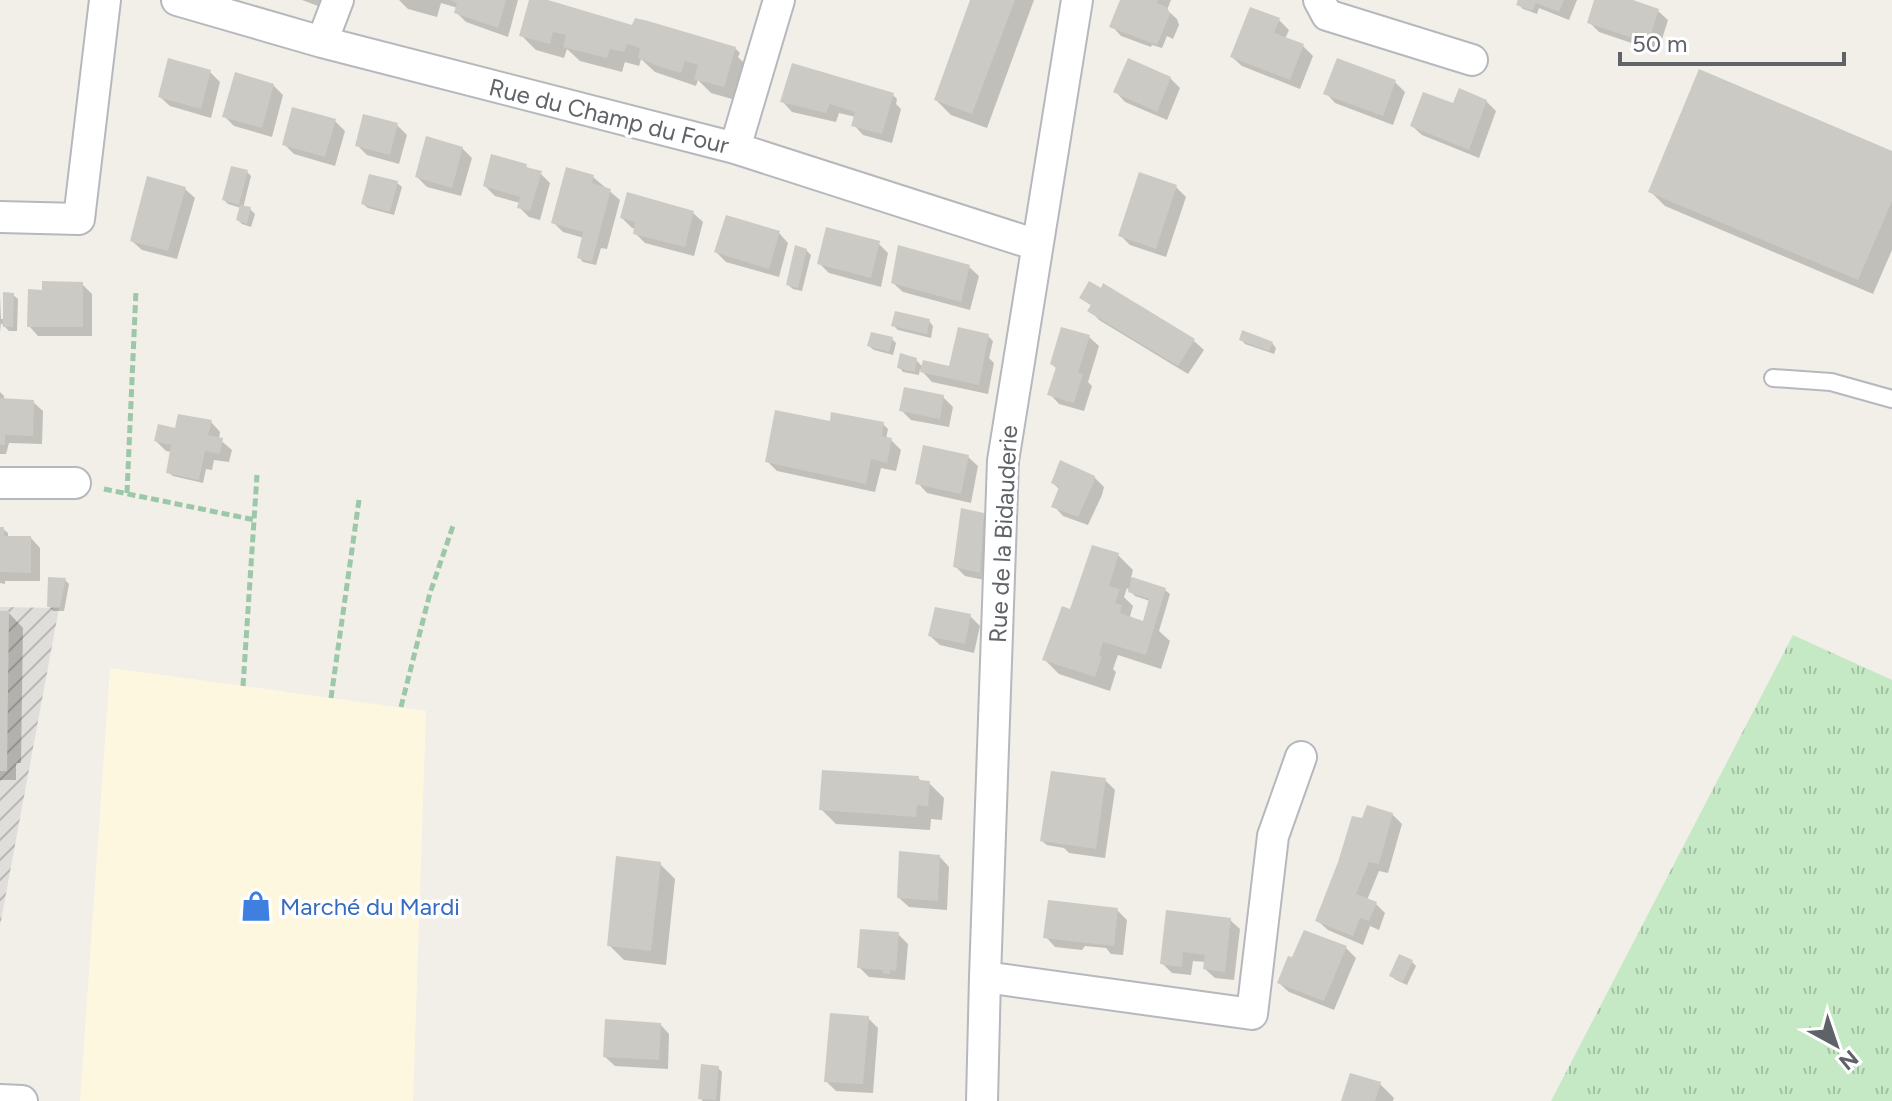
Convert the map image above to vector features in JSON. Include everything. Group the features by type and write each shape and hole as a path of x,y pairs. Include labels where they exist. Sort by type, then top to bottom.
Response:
{"street":[{"path":"0,217 79,219 105,0"},
{"name":"Rue du Champ du Four","path":"177,0 322,42 735,148 1037,245"},
{"path":"322,42 338,0"},
{"path":"735,148 779,0"},
{"name":"Rue de la Bidauderie","path":"982,1101 1003,461 1077,0"},
{"path":"1319,0 1327,15 1472,60"},
{"path":"0,483 75,483"},
{"path":"985,977 1252,1014 1273,836 1301,757"},
{"path":"0,1100 22,1101"}],"lane":[{"path":"1773,378 1831,382 1892,399"}],"path":[{"path":"127,493 136,290"},
{"path":"243,686 257,475"},
{"path":"75,483 255,520"},
{"path":"331,698 359,500"},
{"path":"401,707 430,593 454,523"}],"shaded area":[{"path":"0,607 59,608 0,926"},
{"name":"Marché du Mardi","path":"110,668 426,711 413,1101 80,1101"}],"green space":[{"path":"1793,635 1892,680 1892,1101 1551,1101"}],"building":[{"path":"450,0 506,0 498,28 454,13 457,3"},
{"path":"529,0 548,0 632,25 635,18 736,47 724,87 694,79 698,65 685,61 681,73 638,58 640,48 627,44 624,52 610,49 607,58 563,47 566,35 553,32 550,44 519,36"},
{"path":"970,0 1015,0 972,114 934,100"},
{"path":"1120,0 1158,0 1157,3 1167,7 1170,14 1157,45 1109,27"},
{"path":"1518,0 1564,0 1559,12 1536,3 1532,11 1516,5"},
{"path":"1594,0 1633,0 1659,9 1648,43 1587,23"},
{"path":"1250,7 1280,18 1274,33 1304,44 1290,80 1230,57"},
{"path":"168,58 211,70 201,109 158,97"},
{"path":"1128,58 1171,77 1157,112 1113,92"},
{"path":"1337,58 1396,80 1383,116 1323,94"},
{"path":"792,63 894,93 882,134 851,126 855,112 830,104 826,113 780,102"},
{"path":"1699,69 1892,151 1892,201 1858,280 1648,192"},
{"path":"235,72 274,84 262,128 222,117"},
{"path":"1459,88 1487,100 1469,150 1410,126 1423,92 1453,103"},
{"path":"292,107 336,119 325,157 282,145"},
{"path":"363,114 398,123 390,155 355,146"},
{"path":"426,136 463,147 452,188 415,177"},
{"path":"491,154 542,171 530,211 517,208 520,197 483,186"},
{"path":"231,166 248,170 239,205 222,200"},
{"path":"566,167 594,175 592,183 611,189 592,262 577,258 583,232 551,223"},
{"path":"1139,172 1177,185 1156,249 1118,236"},
{"path":"369,174 398,181 390,212 361,204"},
{"path":"147,176 186,187 168,251 130,241"},
{"path":"627,192 694,211 685,247 633,234 635,222 620,218"},
{"path":"240,205 251,207 247,224 236,220"},
{"path":"726,215 780,231 769,269 714,252"},
{"path":"826,227 880,241 871,278 817,264"},
{"path":"795,245 807,249 798,288 786,285"},
{"path":"898,245 970,265 961,302 891,283"},
{"path":"42,281 83,282 83,327 27,327 28,289 42,290"},
{"path":"1089,281 1101,288 1103,283 1195,339 1178,366 1087,311 1091,305 1079,298"},
{"path":"3,292 14,293 13,327 3,327"},
{"path":"895,311 930,319 927,334 891,326"},
{"path":"958,327 989,334 979,385 920,372 923,360 949,366"},
{"path":"1061,327 1090,335 1078,373 1083,374 1074,403 1047,395 1056,367 1050,364"},
{"path":"1242,330 1273,342 1269,351 1239,340"},
{"path":"871,332 893,337 889,352 867,346"},
{"path":"900,353 917,358 915,372 897,368"},
{"path":"904,387 944,395 940,419 899,411"},
{"path":"0,398 34,400 33,436 5,435 5,445 0,445"},
{"path":"775,410 830,421 831,412 884,422 882,436 892,438 887,463 871,459 866,484 765,462"},
{"path":"178,414 212,420 208,435 223,438 220,454 205,451 199,480 166,473 171,445 154,441 158,424 175,428"},
{"path":"923,445 969,455 961,494 915,484"},
{"path":"1060,460 1095,476 1078,517 1051,507 1059,487 1051,483"},
{"path":"961,508 984,513 980,573 953,567"},
{"path":"0,527 4,527 4,536 31,536 31,573 0,572"},
{"path":"1092,545 1119,553 1109,586 1120,589 1115,603 1122,605 1120,613 1143,621 1149,599 1128,592 1132,577 1166,588 1146,655 1103,642 1095,677 1042,660 1062,606 1070,609"},
{"path":"48,577 66,578 60,607 47,607"},
{"path":"935,607 971,614 965,644 928,636"},
{"path":"0,611 9,611 7,771 0,771"},
{"path":"822,770 919,776 919,780 930,781 928,806 917,805 916,817 819,810"},
{"path":"1051,771 1106,778 1096,849 1040,841"},
{"path":"1367,805 1393,813 1379,864 1369,862 1356,894 1377,902 1369,921 1360,918 1353,936 1315,921 1352,816 1362,818"},
{"path":"899,851 940,855 938,901 897,898"},
{"path":"616,856 661,862 651,951 607,946"},
{"path":"1048,900 1118,908 1114,946 1043,938"},
{"path":"1166,910 1231,918 1225,972 1203,969 1205,955 1183,952 1182,967 1160,964"},
{"path":"860,929 899,932 896,971 890,970 890,974 883,973 883,970 857,968"},
{"path":"1304,930 1347,946 1324,1001 1277,983 1288,956 1292,957"},
{"path":"1399,954 1413,960 1403,982 1389,976"},
{"path":"830,1013 869,1016 863,1084 824,1082"},
{"path":"605,1019 661,1023 659,1060 603,1057"},
{"path":"701,1064 719,1066 716,1100 698,1099"},
{"path":"1350,1073 1381,1082 1375,1101 1341,1101"}],"place":[{"name":"Marché du Mardi","path":"256,906"}]}
